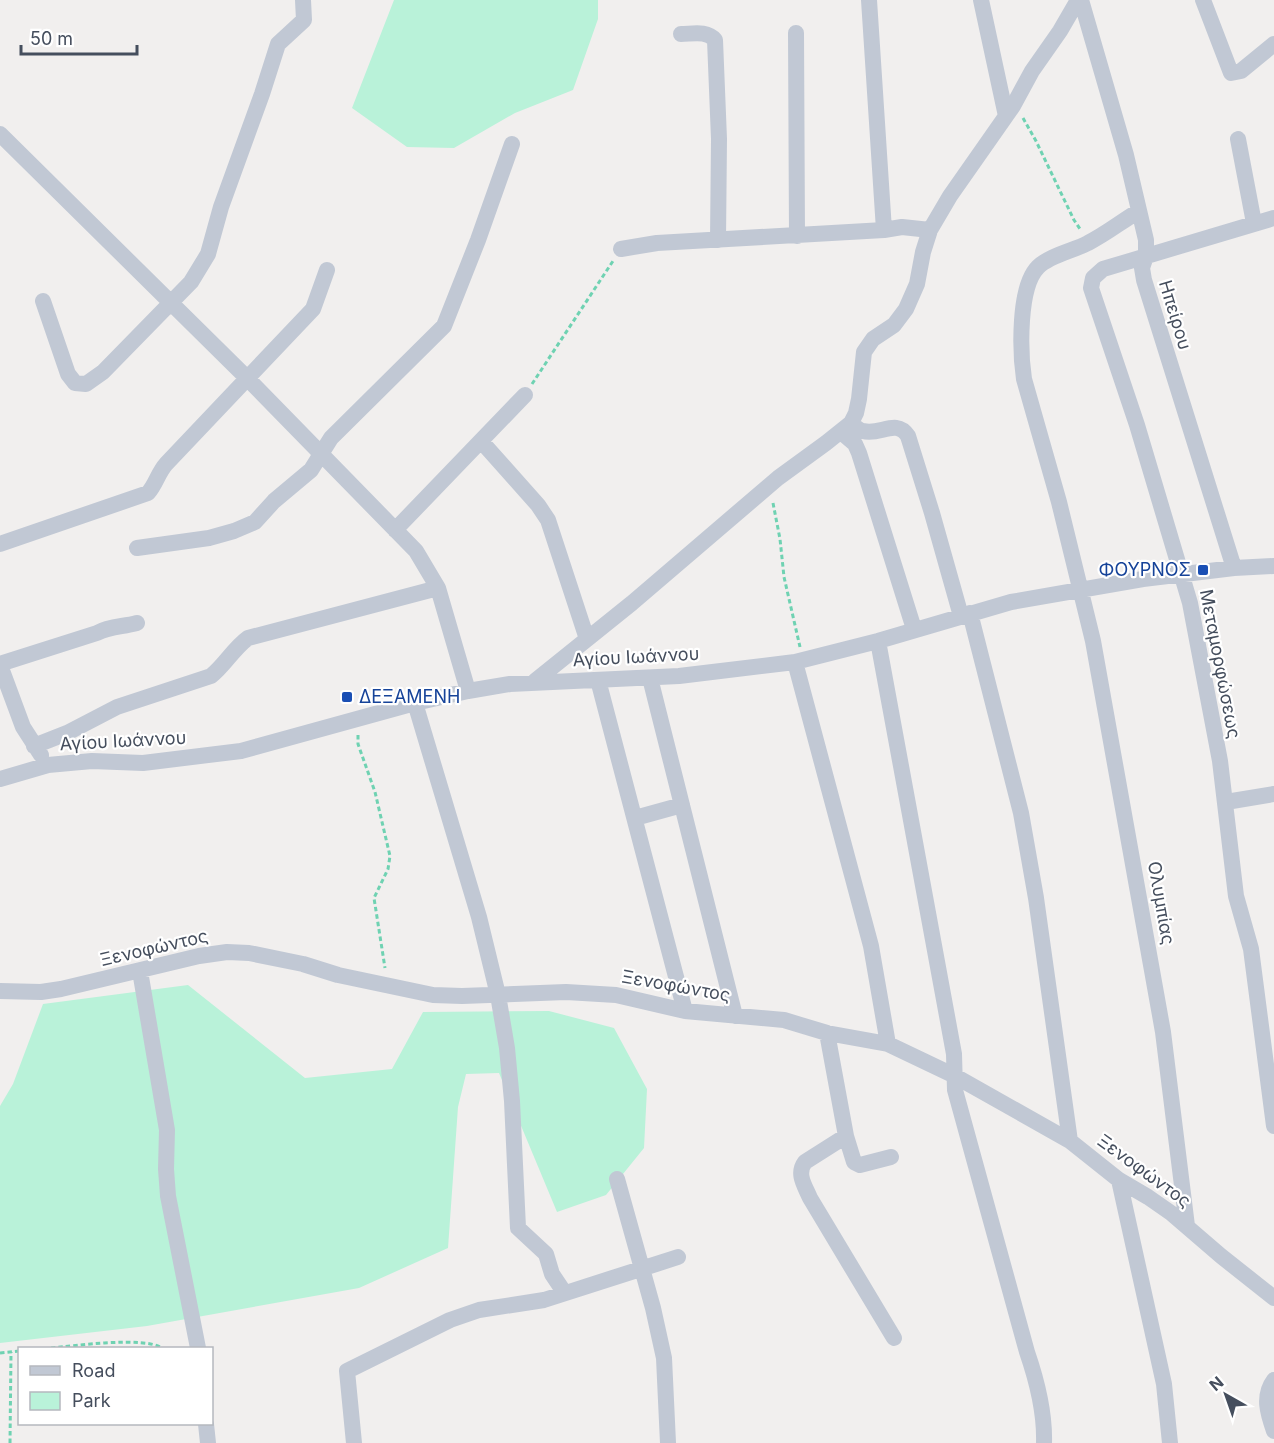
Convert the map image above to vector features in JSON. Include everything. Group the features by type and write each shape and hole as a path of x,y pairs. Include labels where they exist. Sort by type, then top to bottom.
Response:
{"street":[{"path":"43,301 68,374 75,383 86,384 104,372 191,282 208,254 221,207 278,44 304,20 303,0"},
{"path":"869,0 884,230"},
{"path":"981,0 1010,111"},
{"path":"535,681 641,596 778,478 846,428 856,413 864,352 873,339 894,325 906,309 917,284 930,230 950,196 1010,111 1032,71 1080,0"},
{"name":"Ηπείρου","path":"1080,0 1126,155 1140,211 1146,240 1146,256 1142,268 1144,280 1234,568"},
{"path":"1203,0 1231,73 1241,71 1274,44"},
{"path":"681,34 704,33 715,40 718,240"},
{"path":"796,33 797,236"},
{"path":"0,134 85,215 416,551 438,588 468,691"},
{"path":"1238,139 1254,223"},
{"path":"137,548 209,538 255,522 274,501 310,470 331,438 444,326 512,144"},
{"name":"Ολυμπίας","path":"1140,211 1090,242 1040,265 1031,276 1026,292 1021,359 1024,379 1081,588 1113,746 1163,1032 1187,1226"},
{"name":"Μεταμορφώσεως","path":"1273,221 1254,223 1103,269 1093,278 1091,288 1137,425 1182,575 1196,631 1226,802 1236,896 1251,949 1272,1084 1274,1126"},
{"path":"621,249 657,243 797,236 902,227 930,230"},
{"path":"0,544 148,493 154,486 158,473 166,464 246,377 313,309 327,270"},
{"path":"394,530 525,395"},
{"path":"846,428 873,432 896,426 908,435 965,614 1021,813 1036,898 1070,1141"},
{"path":"846,428 859,453 914,629"},
{"path":"481,441 538,505 548,520 587,639"},
{"name":"Αγίου Ιωάννου","path":"0,779 48,765 92,761 144,763 241,751 415,703 468,691 535,681 679,676 799,661 878,641 1011,602 1081,588 1234,568 1274,566"},
{"path":"34,746 67,733 117,707 211,676 248,638 438,588"},
{"path":"48,765 23,728 0,665 97,633 109,626 137,623"},
{"path":"878,641 954,1054 955,1090 1035,1376 1044,1424 1044,1443"},
{"path":"799,661 821,767 871,946 888,1044"},
{"path":"650,678 735,1016"},
{"path":"598,680 685,1011"},
{"path":"415,703 479,917 498,995 507,1048 512,1101 518,1228 546,1254 552,1274 564,1292"},
{"path":"1226,802 1274,794"},
{"path":"635,818 682,805"},
{"name":"Ξενοφώντος","path":"0,991 41,992 87,984 199,956 228,952 249,953 433,995 596,993 630,997 685,1011 784,1020 827,1033 888,1044 953,1076 1070,1141 1119,1180 1148,1197 1187,1226 1274,1298"},
{"path":"140,971 167,1130 168,1196 198,1347"},
{"path":"827,1033 846,1136 856,1164 891,1157"},
{"path":"846,1136 805,1162 800,1168 800,1175 810,1198 894,1338"},
{"path":"617,1179 653,1308 664,1358 668,1443"},
{"path":"1119,1180 1164,1384 1170,1443"},
{"path":"354,1443 347,1371 450,1320 479,1310 544,1300 678,1257"},
{"path":"1274,1380 1266,1395 1268,1414 1274,1431"},
{"path":"206,1425 208,1443"}],"path":[{"path":"1010,111 1027,122 1074,220 1090,242"},
{"path":"525,395 621,249"},
{"path":"766,489 775,514 799,661"},
{"path":"359,720 358,744 375,792 390,856 388,869 374,898 387,985"},
{"path":"65,1347 137,1342 161,1347"},
{"path":"0,1353 18,1351"},
{"path":"10,1443 11,1352"}],"green space":[{"path":"394,0 598,0 598,19 573,90 515,113 454,148 407,147 352,108"},
{"path":"188,985 305,1078 392,1069 423,1012 549,1011 614,1028 647,1089 644,1148 606,1195 557,1212 499,1073 466,1074 458,1107 448,1248 359,1288 147,1326 0,1343 0,1106 13,1084 43,1004"}],"place":[{"name":"ΦΟΥΡΝΟΣ","path":"1203,570"},
{"name":"ΔΕΞΑΜΕΝΗ","path":"347,697"}]}
